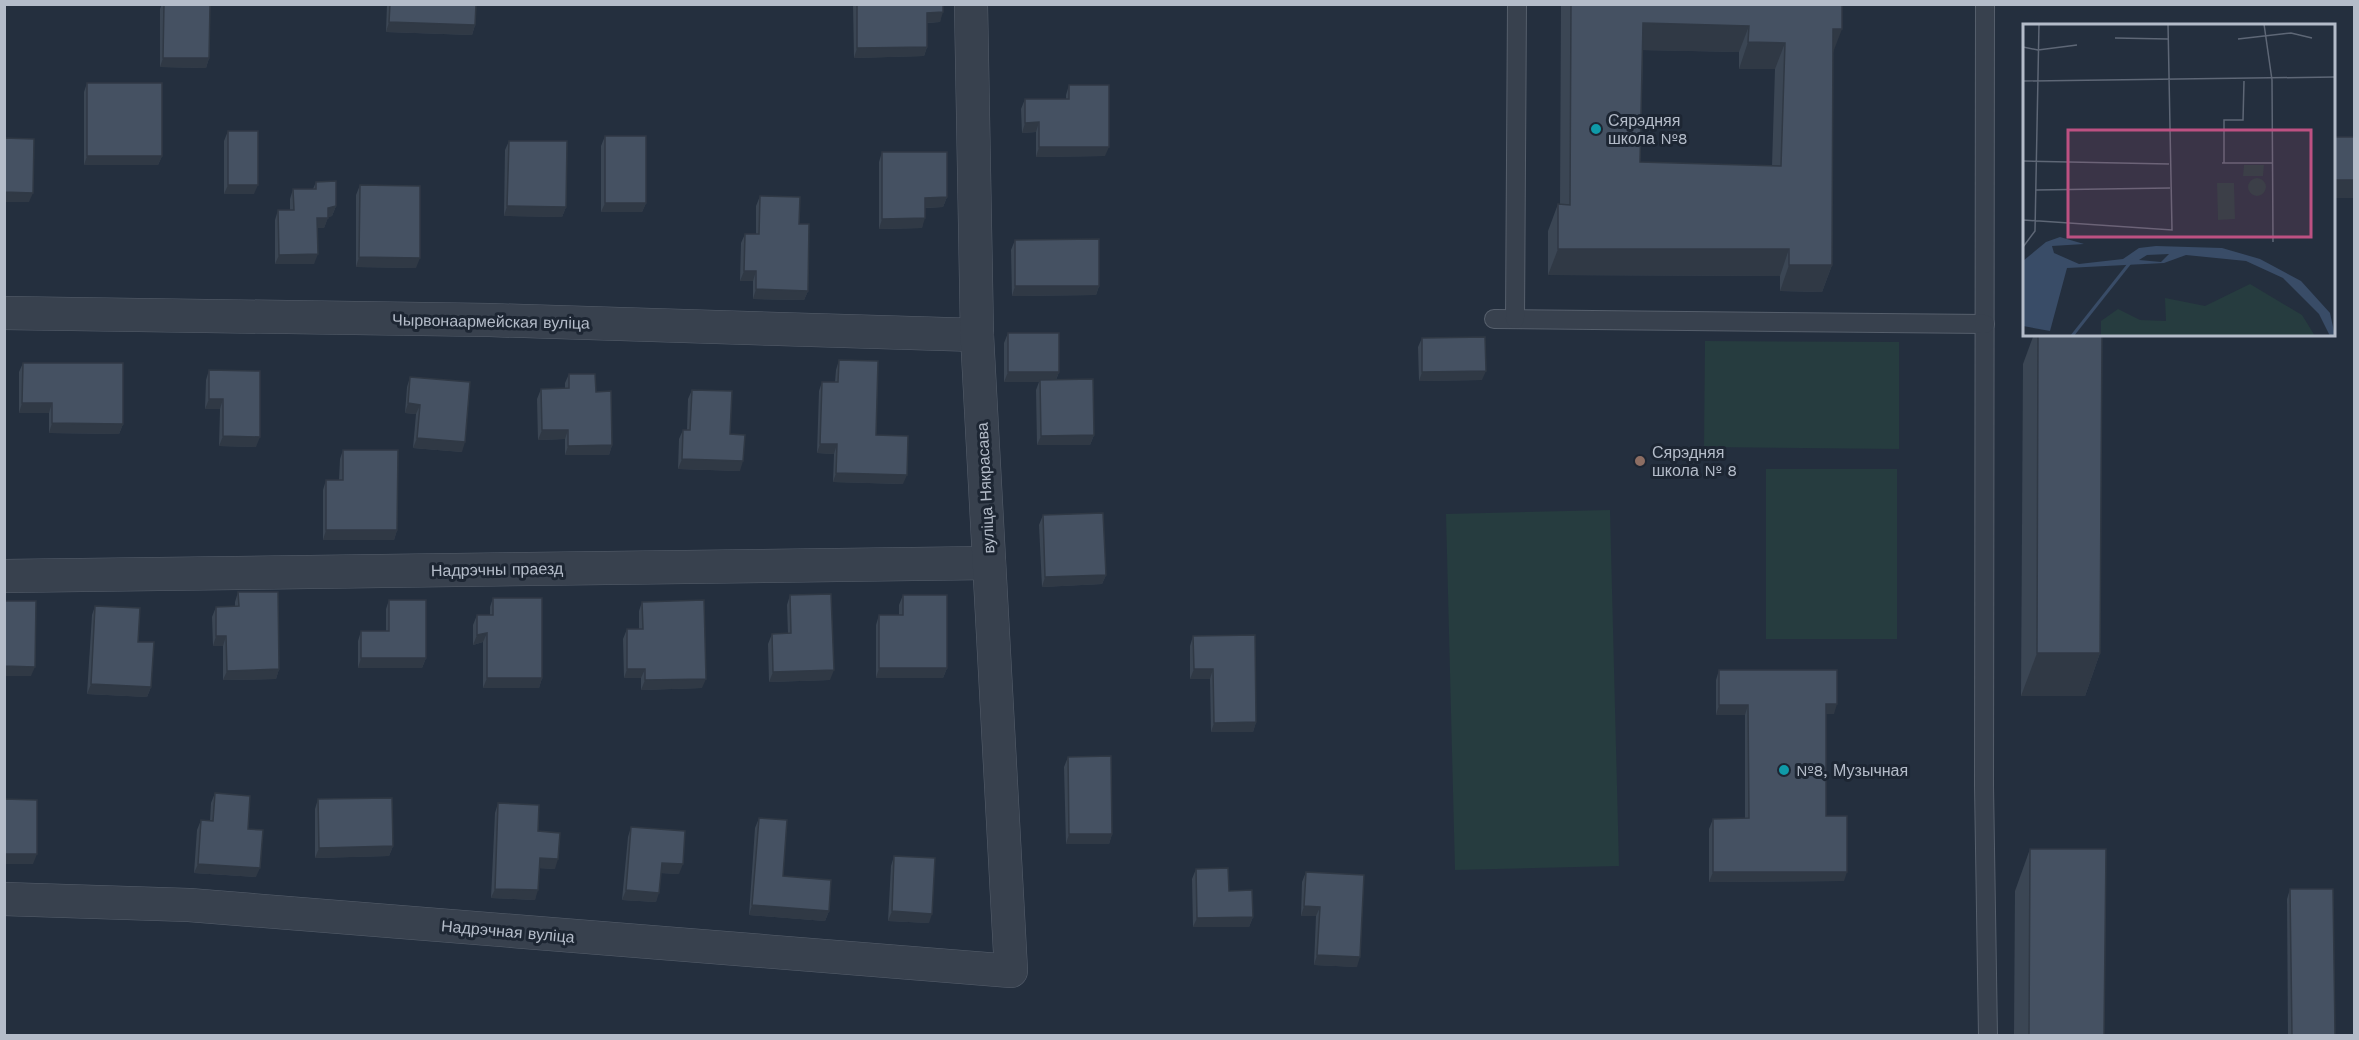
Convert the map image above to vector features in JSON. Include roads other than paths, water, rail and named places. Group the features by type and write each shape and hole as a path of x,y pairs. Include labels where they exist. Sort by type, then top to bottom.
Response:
{"street":[{"name":"вуліца Някрасава","path":"971,4 977,335 1011,971"},
{"name":"Чырвонаармейская вуліца","path":"4,313 489,320 977,335"},
{"name":"Надрэчны праезд","path":"4,576 989,563"},
{"name":"Надрэчная вуліца","path":"4,899 189,905 1011,971"}],"lane":[{"path":"1515,319 1517,4"},
{"path":"1985,4 1984,786 1989,1035"},
{"path":"1494,319 1985,324"}],"place":[{"name":"Сярэдняя школа №8","path":"1596,129"},
{"name":"Сярэдняя школа № 8","path":"1640,461"},
{"name":"№8, Музычная","path":"1784,770"}]}
